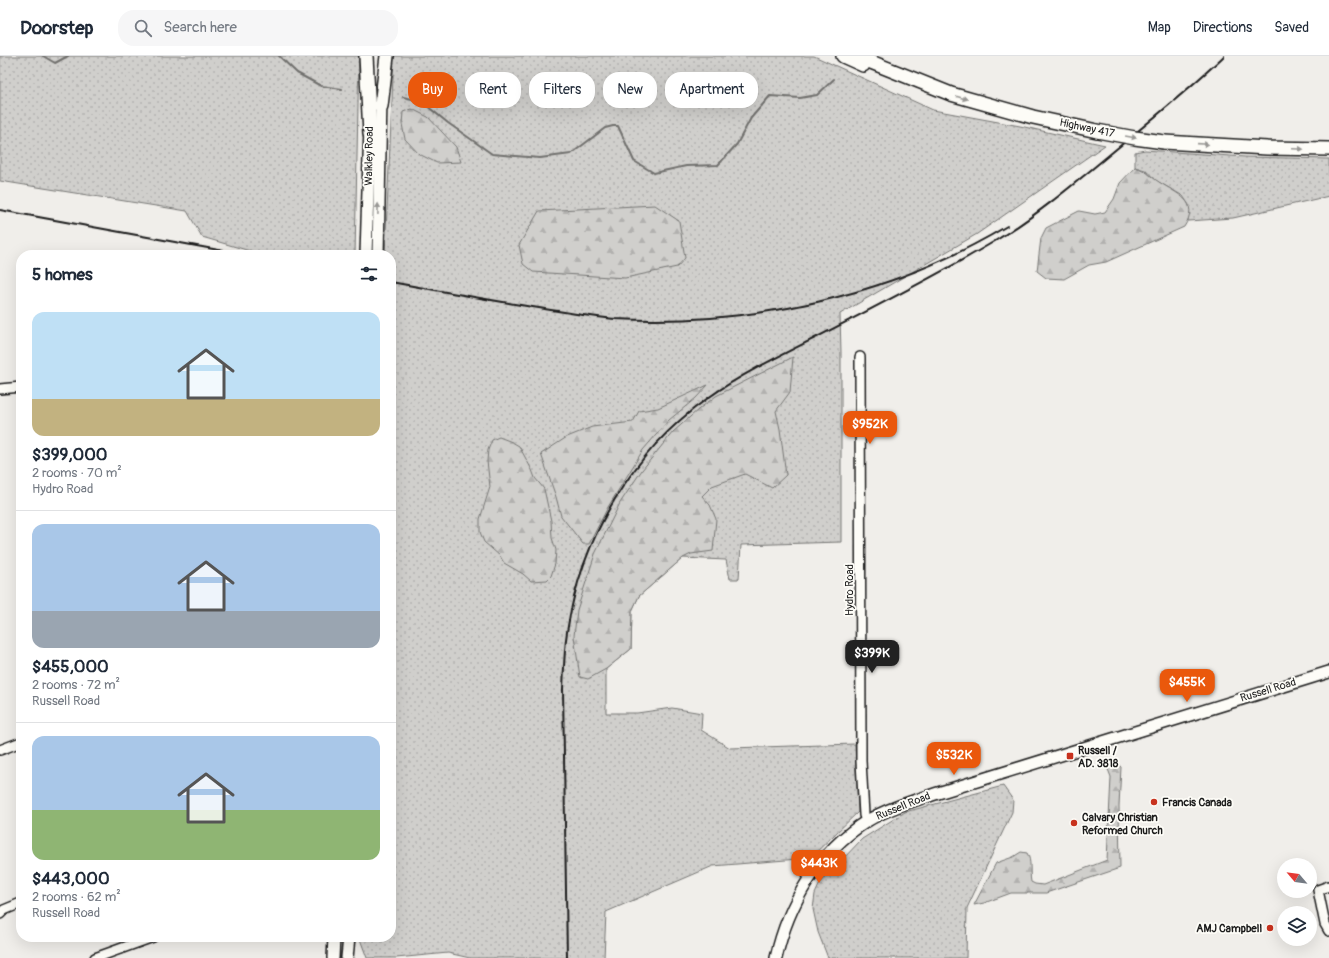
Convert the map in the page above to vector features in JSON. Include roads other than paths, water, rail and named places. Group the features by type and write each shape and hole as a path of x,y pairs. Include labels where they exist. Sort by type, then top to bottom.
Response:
{"highway":[{"path":"366,56 370,134"},
{"path":"381,106 387,56"},
{"path":"843,56 893,76 925,85"},
{"name":"Highway 417","path":"856,56 925,85 951,94 1033,117 1098,131 1164,142 1267,148 1329,149"}],"main road":[{"name":"Walkley Road","path":"366,250 371,56"},
{"name":"Walkley Road","path":"378,250 382,56"},
{"name":"Russell Road","path":"776,958 788,919 809,878 837,844 866,821 884,812 938,793 1329,672"},
{"path":"333,958 334,942"},
{"path":"349,942 349,956"}],"street":[{"name":"Hydro Road","path":"860,358 861,761 864,815 866,821"},
{"path":"0,388 16,387"},
{"path":"0,750 16,744"},
{"path":"1329,886 1318,890 1325,924 1329,931"},
{"path":"0,914 4,910 16,905"},
{"path":"96,958 139,942"}],"waterway":[{"path":"43,56 55,63 68,56"},
{"path":"279,56 297,73 321,86 342,89"},
{"path":"403,97 421,101 448,123 492,154 540,158 571,154 605,128 618,126 634,161 654,173 686,166 718,165 737,144 751,118 770,96 800,98 817,95 834,79"}],"railway":[{"path":"567,958 563,689 566,639 574,598 584,564 597,532 614,501 633,472 655,445 680,420 721,389 761,366 951,266 995,241 1023,222 1064,192 1134,135 1224,56"},
{"path":"0,210 219,250"},
{"path":"396,283 502,302 615,319 666,320 717,317 768,311 818,302 867,288 915,271 962,251 1007,226"}],"place":[{"name":"Russell / AD. 3818","path":"1070,756"},
{"name":"Francis Canada","path":"1154,802"},
{"name":"Calvary Christian Reformed Church","path":"1074,823"},
{"name":"AMJ Campbell","path":"1270,928"}]}
